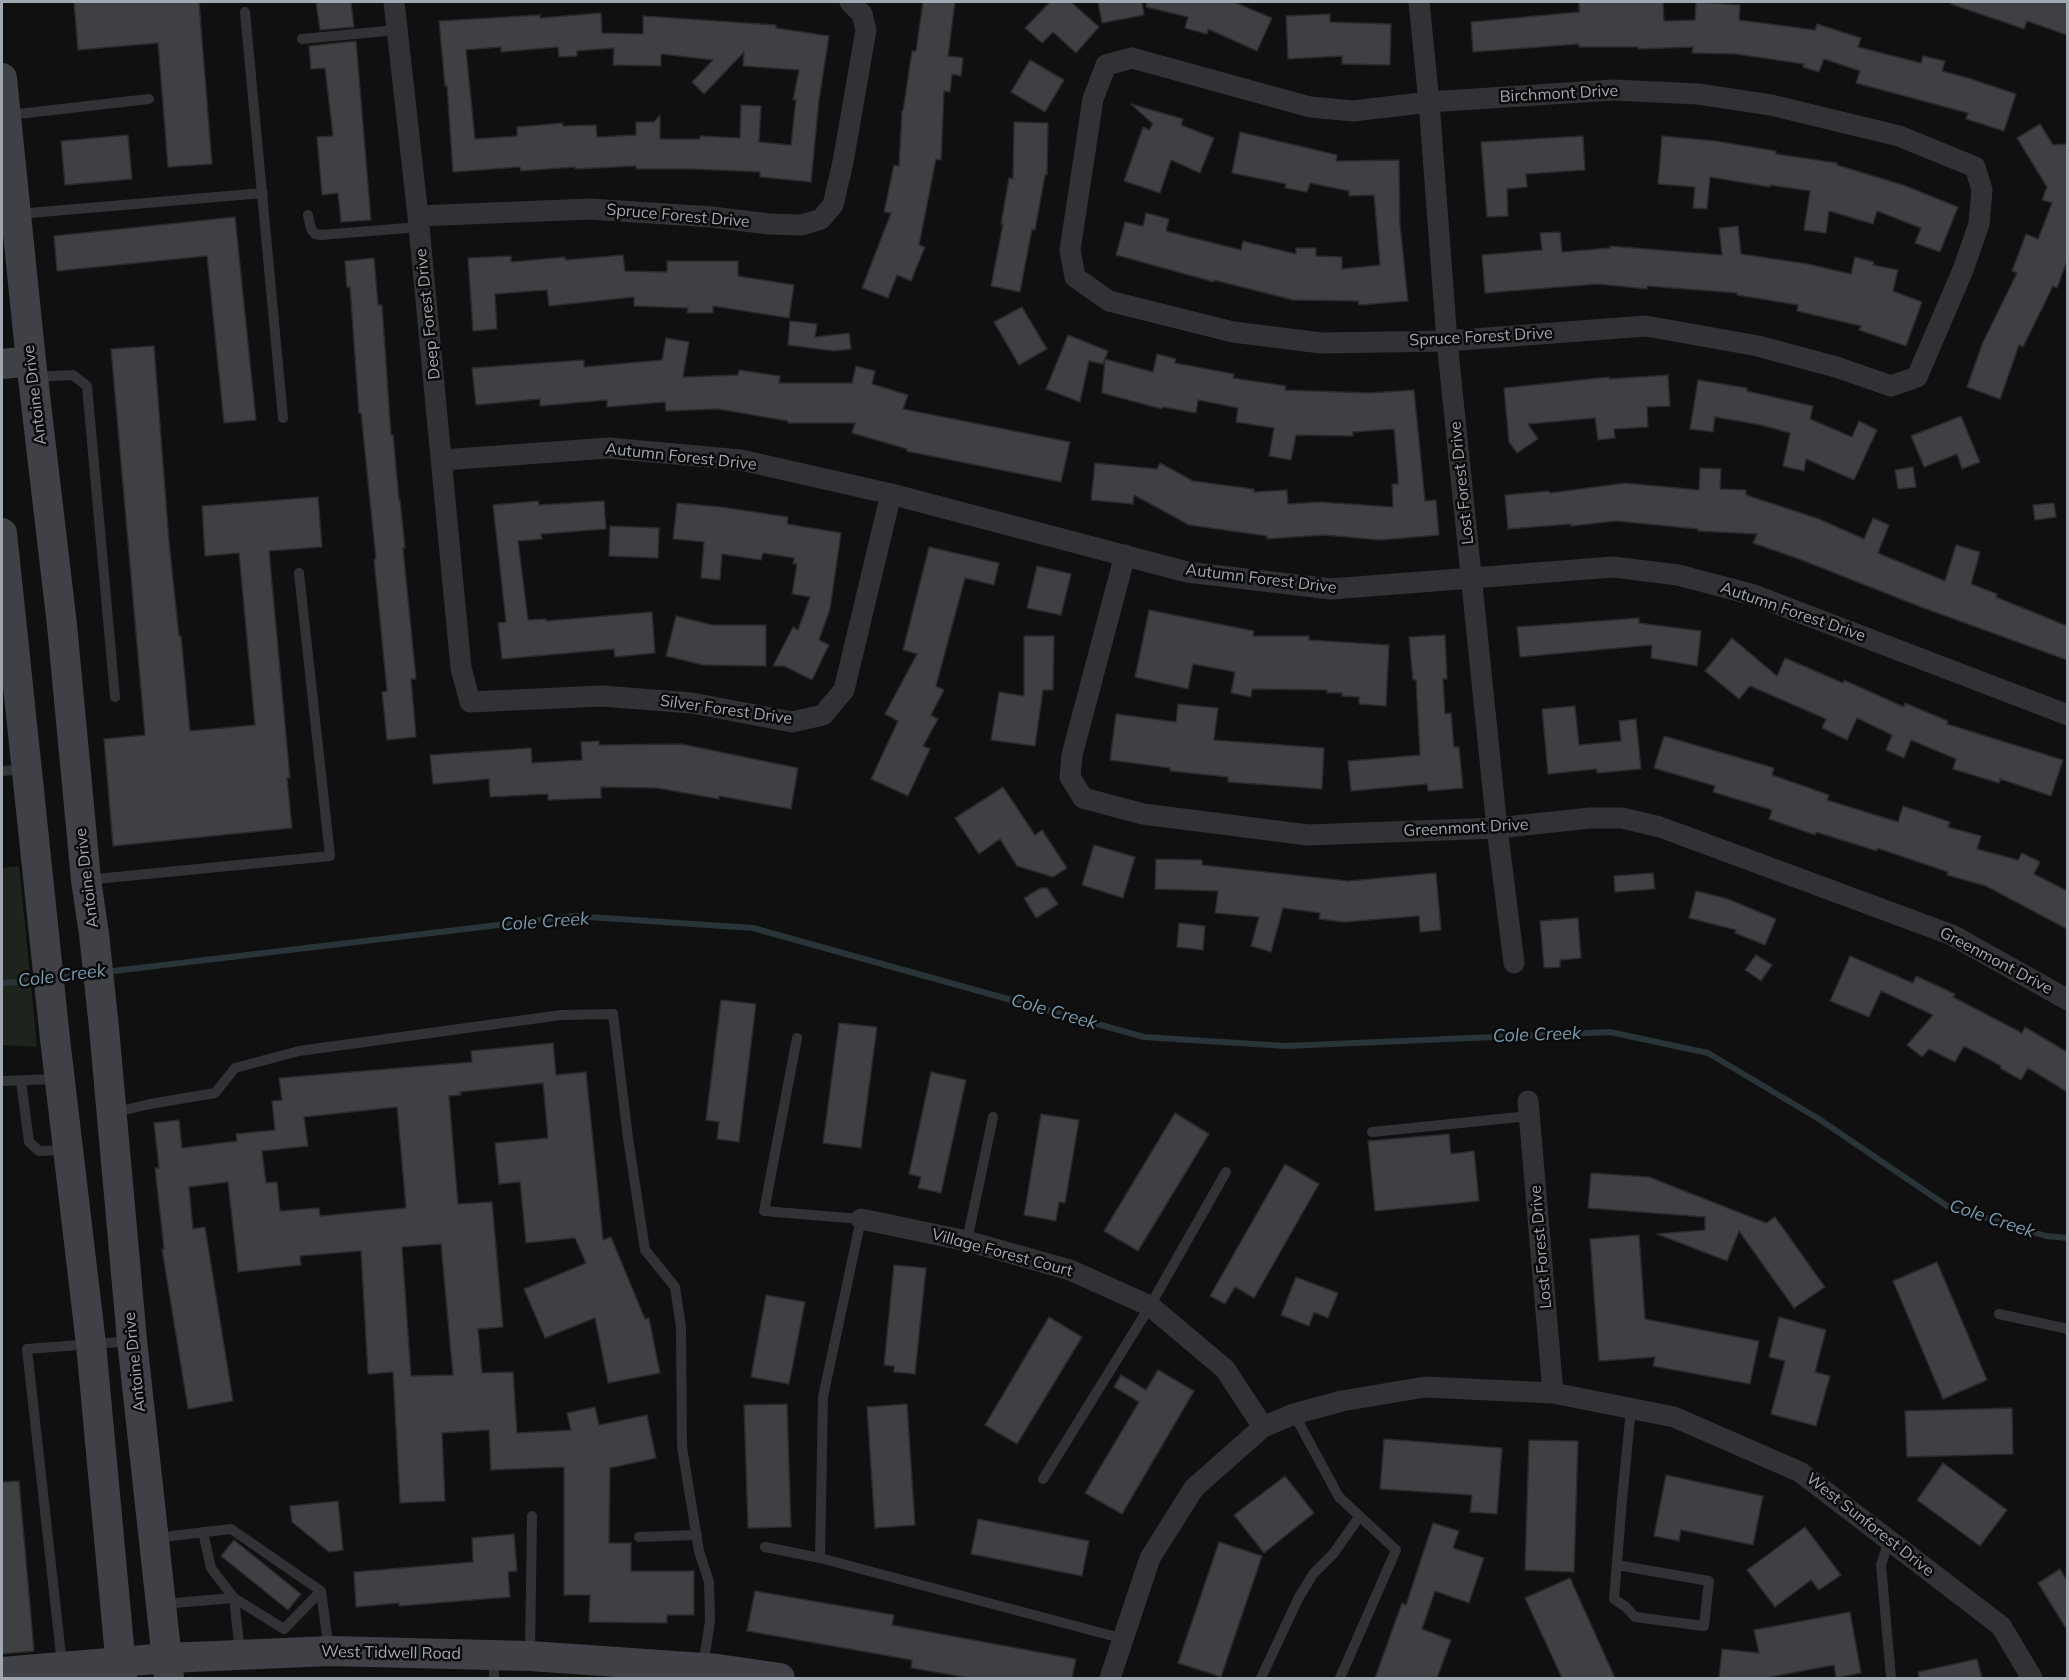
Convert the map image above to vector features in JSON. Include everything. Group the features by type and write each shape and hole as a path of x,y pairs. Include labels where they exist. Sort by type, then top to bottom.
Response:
{"main road":[{"name":"Antoine Drive","path":"2,78 16,214 22,367 62,625 86,880 104,1028 132,1341 169,1668"},
{"path":"2,541 11,629 14,770 43,926 91,1344 122,1670"},
{"path":"11,629 62,625"},
{"name":"West Tidwell Road","path":"2,1672 62,1667 122,1670 169,1668 240,1653 286,1640 330,1651 494,1667 530,1656 703,1668 780,1678"}],"street":[{"name":"Deep Forest Drive","path":"394,2 419,222 457,627"},
{"name":"Spruce Forest Drive","path":"419,222 590,209 711,217 768,224 802,225 821,219 833,205 866,30 862,14 850,2"},
{"name":"Lost Forest Drive","path":"1419,2 1447,341 1497,828 1514,963"},
{"name":"Birchmont Drive","path":"1082,170 1093,99 1106,65 1132,58 1310,107 1353,111 1429,102 1613,90 1698,94 1771,105 1899,136 1975,167 1982,190 1979,224 1949,302"},
{"name":"Spruce Forest Drive","path":"1082,170 1070,250 1075,277 1109,301 1233,332 1321,343 1447,341 1646,326 1758,346 1836,367 1891,387 1917,377 1949,302"},
{"name":"Autumn Forest Drive","path":"442,460 609,448 741,460 891,494 1187,572 1331,589 1613,567 1677,575 1754,595 2067,715"},
{"name":"Silver Forest Drive","path":"457,627 461,668 470,702 602,696 692,703 792,722 823,715 844,690 891,494"},
{"name":"Greenmont Drive","path":"1125,555 1072,755 1070,777 1083,798 1143,814 1308,835 1497,828 1590,818 1622,818 1660,827 1952,935 2067,1000"},
{"name":"Lost Forest Drive","path":"1529,1109 1553,1393"},
{"name":"Village Forest Court","path":"861,1219 967,1241 1070,1270 1150,1306 1225,1369 1263,1427"},
{"name":"West Sunforest Drive","path":"1110,1678 1150,1558 1194,1488 1263,1427 1294,1414 1342,1401 1425,1387 1553,1393 1674,1417 1800,1472 2001,1626 2032,1678"}],"lane":[{"path":"245,12 283,418"},
{"path":"302,39 398,30"},
{"path":"5,115 149,99"},
{"path":"16,214 262,193"},
{"path":"308,215 311,229 315,234 321,235 419,222"},
{"path":"22,367 73,375 87,386 115,697"},
{"path":"86,880 330,856 299,573"},
{"path":"111,1113 215,1093 235,1068 299,1051 561,1015 613,1014 645,1250 675,1287 681,1327 682,1447 699,1551 709,1582 710,1621 703,1668"},
{"path":"797,1038 764,1210 861,1219 823,1397 820,1558"},
{"path":"2,1081 60,1078"},
{"path":"21,1081 28,1142 39,1150 68,1150"},
{"path":"1372,1132 1529,1109"},
{"path":"967,1241 993,1117"},
{"path":"1043,1479 1150,1306 1227,1172"},
{"path":"1999,1314 2067,1329"},
{"path":"62,1667 27,1349 132,1341"},
{"path":"1617,1565 1709,1581 1704,1626 1635,1617 1614,1599 1617,1565 1631,1409"},
{"path":"1294,1414 1339,1497 1396,1550 1340,1678"},
{"path":"530,1656 532,1516"},
{"path":"1260,1678 1298,1599 1313,1574 1333,1554 1359,1516"},
{"path":"154,1538 231,1529 321,1591 330,1651"},
{"path":"203,1532 211,1568 234,1598 286,1640 321,1591"},
{"path":"639,1537 697,1535"},
{"path":"1889,1540 1881,1565 1891,1678"},
{"path":"765,1547 820,1558 1124,1639"},
{"path":"162,1604 234,1598"},
{"path":"234,1598 240,1653"}],"shaded area":[{"path":"19,866 37,1047 2,1045 2,868"}],"building":[{"path":"74,2 199,2 212,164 168,167 158,43 78,50"},
{"path":"316,2 351,2 354,27 320,30"},
{"path":"923,2 955,2 948,56 963,58 961,76 952,74 950,92 944,91 941,160 936,159 919,245 925,247 911,281 897,275 888,298 862,288 891,213 884,212 894,165 899,166 902,111 912,51 916,51"},
{"path":"1050,2 1071,2 1099,27 1076,53 1053,32 1042,43 1025,28"},
{"path":"1098,2 1142,2 1144,15 1102,23"},
{"path":"1147,2 1234,2 1272,18 1257,51 1208,29 1207,34 1185,28 1188,17 1146,7"},
{"path":"1579,2 1663,2 1664,21 1695,20 1696,2 1740,5 1739,20 1815,30 1817,24 1861,38 1858,47 1921,63 1923,56 1945,61 1942,71 2016,94 2004,131 1966,119 1968,113 1856,83 1860,71 1824,59 1819,72 1803,67 1804,64 1736,54 1692,53 1693,47 1638,49 1638,47 1579,47 1579,44 1473,52 1471,22 1579,12"},
{"path":"1951,2 2067,2 2067,35 2027,21 2024,29 1951,4"},
{"path":"601,13 602,33 643,34 643,16 776,25 776,28 829,36 819,100 811,182 760,177 760,172 636,169 636,166 521,171 520,167 453,172 447,86 445,86 439,21 540,15 540,18","holes":["501,47 501,52 558,47 559,57 577,56 577,51 614,48 613,65 661,66 661,54 713,60 692,82 704,94 744,52 743,66 799,70 793,100 796,100 791,145 759,142 761,106 741,105 740,138 700,136 700,139 660,139 660,115 654,122 636,122 636,135 597,137 596,125 563,126 563,123 517,127 517,136 475,139 466,50"]},
{"path":"1330,14 1330,22 1391,24 1390,65 1342,64 1342,56 1288,59 1286,16"},
{"path":"356,41 371,220 341,222 338,193 322,195 317,137 333,136 325,68 311,69 309,46"},
{"path":"1030,60 1064,80 1045,112 1011,92"},
{"path":"1131,104 1183,119 1181,125 1214,138 1200,173 1171,160 1160,193 1124,181 1143,127 1149,130 1153,124"},
{"path":"1014,122 1048,123 1047,175 1045,175 1035,230 1032,229 1020,292 991,286 1009,178 1013,179"},
{"path":"2040,124 2053,145 2067,144 2067,261 2057,288 2053,286 2023,347 2019,345 2000,399 1967,387 1983,342 2017,273 2012,271 2026,234 2038,239 2052,203 2042,200 2047,187 2017,138"},
{"path":"1240,132 1337,155 1336,161 1399,160 1400,225 1408,301 1359,305 1358,301 1293,300 1214,280 1214,282 1116,255 1125,222 1143,226 1146,213 1169,219 1166,231 1241,250 1243,241 1296,254 1296,248 1316,248 1316,256 1342,257 1342,269 1380,265 1374,195 1349,196 1349,191 1310,183 1307,192 1285,188 1286,184 1232,173"},
{"path":"128,135 132,179 65,185 61,141"},
{"path":"1583,136 1585,170 1526,174 1527,187 1507,189 1508,216 1487,217 1481,142"},
{"path":"1662,136 1715,141 1776,151 1776,154 1837,163 1837,165 1903,185 1958,207 1940,252 1915,243 1921,228 1877,211 1873,224 1829,211 1826,233 1804,230 1810,191 1710,177 1707,209 1693,208 1695,187 1658,184"},
{"path":"235,217 256,420 224,423 207,256 57,271 54,236"},
{"path":"1738,226 1741,254 1808,264 1851,274 1855,257 1874,262 1873,265 1898,270 1893,291 1922,302 1906,346 1859,330 1861,326 1797,311 1798,305 1737,295 1737,293 1647,286 1647,289 1598,284 1485,293 1482,255 1542,250 1540,233 1560,232 1562,252 1610,248 1610,246 1722,255 1719,228"},
{"path":"623,255 625,271 667,272 667,261 738,261 738,276 794,285 789,318 713,306 713,313 687,313 688,308 634,306 634,297 549,306 547,290 495,294 497,329 473,331 468,258 511,256 511,262"},
{"path":"374,258 378,305 382,305 391,435 393,435 405,548 403,548 416,679 411,679 416,737 387,740 382,692 387,691 374,559 376,559 361,413 359,413 350,287 347,287 345,261"},
{"path":"1022,307 1047,349 1019,365 994,322"},
{"path":"790,321 817,324 815,337 849,333 851,349 834,351 788,345"},
{"path":"1068,335 1108,351 1103,364 1089,361 1080,402 1046,389"},
{"path":"666,338 689,342 683,377 738,375 739,370 780,376 779,383 852,383 856,366 875,371 872,384 908,395 903,409 1070,442 1061,482 906,451 907,449 852,433 855,423 788,423 788,421 718,409 666,411 665,402 607,407 607,400 540,406 540,399 476,405 472,368 584,360 584,367 662,360"},
{"path":"154,346 169,542 190,731 255,725 239,553 205,556 202,506 318,497 322,547 269,551 290,778 287,778 292,828 113,846 104,739 145,735 111,349"},
{"path":"1157,354 1176,359 1175,363 1234,374 1233,378 1286,386 1285,390 1370,393 1414,390 1425,501 1436,500 1439,535 1381,540 1323,535 1267,539 1267,536 1189,525 1134,495 1133,504 1091,500 1095,463 1157,469 1160,463 1193,481 1254,489 1254,492 1287,490 1288,504 1320,502 1393,507 1392,484 1398,484 1394,429 1353,432 1353,436 1296,435 1291,460 1269,456 1274,428 1236,422 1238,408 1198,400 1196,413 1163,407 1162,409 1102,393 1105,359 1153,372"},
{"path":"1668,375 1670,406 1647,407 1648,427 1614,429 1615,438 1598,440 1595,418 1528,424 1538,439 1517,453 1509,442 1504,388 1609,377 1609,379"},
{"path":"1698,380 1747,388 1747,391 1813,406 1810,419 1852,437 1859,421 1877,430 1854,480 1806,459 1804,471 1783,466 1790,433 1715,417 1713,432 1690,429"},
{"path":"1961,416 1980,462 1962,469 1957,454 1924,467 1911,436"},
{"path":"1913,467 1916,487 1898,489 1895,470"},
{"path":"1700,468 1721,469 1720,489 1746,490 1746,495 1819,519 1864,539 1873,518 1889,525 1878,553 1945,581 1956,545 1980,552 1971,584 1997,594 1996,597 2067,626 2067,660 1753,543 1757,534 1698,531 1698,529 1616,521 1508,529 1505,495 1549,491 1550,493 1625,483 1699,490"},
{"path":"538,501 539,505 604,501 606,529 541,534 542,539 518,541 528,620 546,619 546,621 652,612 655,653 615,657 614,649 502,659 498,623 506,622 493,505"},
{"path":"677,503 788,517 787,524 841,533 830,609 819,640 829,645 812,680 784,666 773,666 793,627 798,630 810,597 792,594 797,564 793,564 794,558 763,553 761,560 722,554 720,580 701,578 704,542 673,539"},
{"path":"2054,503 2056,517 2035,520 2033,505"},
{"path":"610,526 659,528 658,558 609,556"},
{"path":"929,547 999,563 994,585 965,578 936,686 944,690 931,715 938,719 923,746 930,749 908,796 871,779 898,721 885,714 917,654 903,650"},
{"path":"1037,566 1071,574 1061,615 1027,608"},
{"path":"1149,610 1254,631 1253,636 1309,636 1309,640 1389,645 1386,706 1359,704 1359,697 1342,696 1342,693 1327,693 1327,690 1252,689 1251,697 1231,693 1235,672 1193,664 1188,689 1135,677"},
{"path":"676,616 712,625 766,625 766,666 703,665 666,656"},
{"path":"1639,618 1639,623 1701,631 1697,666 1651,658 1652,645 1520,657 1517,627"},
{"path":"1445,635 1447,679 1443,679 1445,714 1451,713 1454,747 1459,747 1463,788 1428,791 1427,784 1351,791 1348,761 1420,755 1416,680 1413,680 1409,637"},
{"path":"1024,636 1054,636 1053,690 1043,690 1035,746 991,740 999,692 1024,696"},
{"path":"1732,638 1777,676 1785,658 1843,683 1844,680 1904,707 1905,703 1948,721 1947,724 2063,760 2051,796 2000,779 1999,783 1953,769 1956,759 1911,740 1904,758 1886,750 1892,735 1857,718 1847,740 1822,728 1826,719 1750,686 1739,699 1705,671"},
{"path":"1178,704 1218,708 1214,740 1324,748 1322,789 1228,782 1228,777 1170,771 1170,768 1110,760 1116,714 1176,722"},
{"path":"1575,706 1579,745 1621,741 1619,721 1636,719 1641,769 1597,773 1597,769 1548,774 1542,709"},
{"path":"1664,736 1774,768 1772,775 1829,795 1827,800 1898,822 1903,806 1950,822 1948,827 1981,836 1977,849 2018,860 2022,853 2040,862 2034,874 2067,891 2067,929 1986,886 1947,875 1948,872 1877,848 1877,851 1816,832 1815,835 1769,819 1772,810 1713,792 1715,786 1654,768"},
{"path":"599,741 599,745 681,744 798,768 791,809 657,788 601,787 601,798 548,800 548,794 490,797 489,779 433,784 430,755 531,748 532,763 582,760 581,742"},
{"path":"1003,787 1035,835 1042,830 1067,868 1053,877 1017,866 1000,839 979,854 955,818"},
{"path":"1094,845 1135,857 1123,898 1082,885"},
{"path":"1156,859 1202,860 1202,865 1348,881 1436,873 1441,930 1420,932 1419,916 1344,922 1319,919 1320,913 1283,908 1271,952 1251,946 1259,917 1215,913 1218,891 1155,889"},
{"path":"1653,873 1655,889 1615,892 1614,876"},
{"path":"1041,888 1047,888 1058,904 1036,918 1024,898"},
{"path":"1696,891 1728,899 1776,919 1765,945 1735,933 1736,930 1689,918"},
{"path":"1578,918 1581,958 1560,960 1560,967 1544,968 1540,921"},
{"path":"1179,923 1205,926 1203,950 1177,947"},
{"path":"1756,955 1772,965 1761,981 1745,970"},
{"path":"1850,956 1913,983 1916,976 1955,994 1953,997 2022,1033 2025,1027 2067,1052 2067,1092 2028,1068 2021,1080 1964,1046 1955,1062 1929,1049 1922,1057 1907,1045 1933,1015 1881,991 1869,1017 1830,1001"},
{"path":"721,1000 756,1004 739,1142 717,1139 719,1122 706,1120"},
{"path":"839,1023 877,1027 861,1148 823,1143"},
{"path":"553,1043 556,1075 586,1072 603,1240 611,1237 645,1319 649,1318 660,1373 608,1383 595,1318 545,1338 524,1289 586,1263 575,1238 526,1243 520,1182 499,1184 495,1143 548,1138 543,1083 460,1092 461,1095 449,1096 458,1204 492,1202 503,1327 478,1329 482,1373 513,1372 517,1433 571,1430 567,1413 595,1407 599,1425 647,1415 656,1458 610,1468 609,1543 631,1543 631,1571 694,1571 694,1615 667,1615 667,1623 589,1622 590,1595 564,1595 564,1467 491,1470 489,1430 442,1433 445,1501 400,1503 393,1372 368,1374 361,1251 300,1256 301,1265 238,1272 228,1182 189,1187 193,1229 205,1227 233,1401 188,1409 162,1249 164,1249 155,1168 159,1168 154,1123 179,1120 182,1148 237,1141 236,1134 275,1130 272,1101 282,1100 279,1078 472,1062 471,1051","holes":["397,1107 406,1208 320,1216 319,1208 280,1211 277,1182 266,1183 262,1151 308,1146 304,1117","441,1244 453,1375 411,1376 402,1247"]},
{"path":"931,1072 966,1080 941,1193 918,1188 921,1177 909,1174"},
{"path":"1175,1113 1209,1134 1138,1251 1104,1231"},
{"path":"1041,1114 1079,1120 1065,1203 1059,1202 1056,1221 1024,1215"},
{"path":"1449,1134 1451,1154 1474,1151 1479,1201 1375,1211 1368,1141"},
{"path":"1285,1164 1319,1184 1254,1298 1235,1287 1225,1304 1210,1296"},
{"path":"1591,1173 1649,1177 1766,1223 1775,1217 1825,1287 1794,1308 1739,1231 1727,1261 1657,1234 1705,1230 1705,1217 1588,1208"},
{"path":"1639,1235 1645,1319 1759,1341 1750,1384 1653,1366 1655,1357 1599,1361 1590,1239"},
{"path":"1937,1262 1987,1380 1943,1399 1893,1281"},
{"path":"894,1265 926,1268 915,1374 894,1372 894,1366 884,1365"},
{"path":"1296,1277 1338,1293 1328,1318 1314,1312 1309,1326 1281,1315"},
{"path":"766,1295 805,1302 789,1384 751,1377"},
{"path":"1049,1317 1082,1337 1017,1444 985,1425"},
{"path":"1779,1317 1826,1330 1815,1372 1830,1376 1816,1426 1771,1414 1785,1361 1769,1357"},
{"path":"1158,1370 1194,1391 1122,1514 1085,1493 1139,1402 1114,1387 1121,1375 1146,1390"},
{"path":"787,1404 791,1527 748,1528 744,1405"},
{"path":"907,1404 915,1525 875,1528 867,1407"},
{"path":"2012,1408 2013,1454 1907,1457 1905,1411"},
{"path":"1384,1439 1502,1448 1497,1514 1470,1512 1472,1495 1380,1489"},
{"path":"1529,1440 1578,1441 1574,1572 1525,1570"},
{"path":"1943,1463 2007,1510 1980,1546 1917,1500"},
{"path":"1666,1475 1763,1496 1753,1545 1681,1530 1679,1541 1654,1536"},
{"path":"1285,1476 1314,1513 1264,1553 1234,1515"},
{"path":"19,1481 34,1651 2,1654 2,1482"},
{"path":"338,1501 343,1550 329,1552 292,1522 290,1506"},
{"path":"978,1519 1089,1541 1082,1576 971,1554"},
{"path":"1433,1523 1459,1531 1453,1548 1484,1558 1469,1603 1435,1591 1422,1629 1451,1640 1437,1678 1375,1678 1402,1603 1406,1605"},
{"path":"1805,1527 1841,1575 1819,1590 1811,1580 1775,1607 1747,1570"},
{"path":"514,1534 517,1571 508,1572 510,1597 356,1607 354,1572 473,1562 472,1538"},
{"path":"234,1540 301,1594 288,1610 221,1556"},
{"path":"1219,1542 1262,1556 1221,1677 1178,1663"},
{"path":"2060,1569 2067,1581 2067,1630 2038,1583"},
{"path":"1570,1578 1615,1678 1562,1678 1525,1598"},
{"path":"755,1591 894,1615 892,1625 1076,1659 1072,1678 970,1678 911,1668 912,1660 747,1631"},
{"path":"1850,1612 1861,1673 1836,1678 1834,1665 1765,1678 1719,1678 1722,1649 1759,1653 1754,1630"},
{"path":"1977,1659 1982,1678 1919,1678 1918,1672"}],"waterway":[{"name":"Cole Creek","path":"105,972 574,916 753,928 1144,1037 1286,1046 1610,1032 1708,1053 1819,1119 1947,1206 2046,1236 2068,1238"},
{"name":"Cole Creek","path":"57,978 89,974"},
{"name":"Cole Creek","path":"2,983 41,980"}]}
